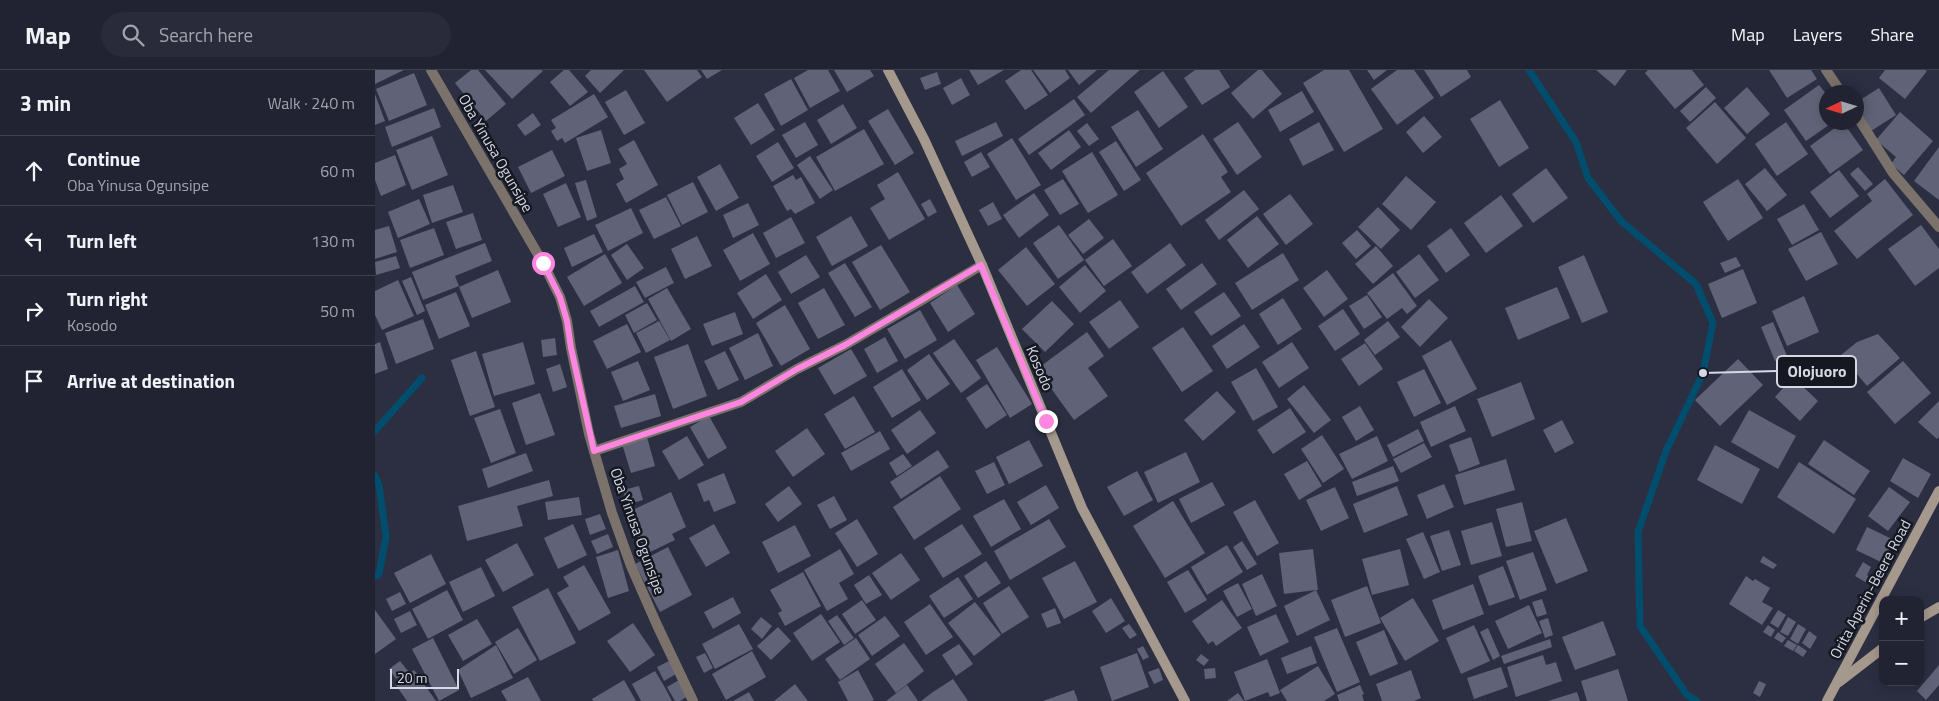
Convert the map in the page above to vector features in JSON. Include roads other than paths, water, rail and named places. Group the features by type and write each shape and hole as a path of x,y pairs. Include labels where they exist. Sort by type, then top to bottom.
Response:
{"main road":[{"name":"Kosodo","path":"889,70 924,139 981,265 1082,508 1185,701"},
{"name":"Orita Aperin-Beere Road","path":"1827,701 1939,491"},
{"path":"1924,616 1939,607"},
{"path":"1836,684 1879,651"}],"street":[{"name":"Oba Yinusa Ogunsipe","path":"431,70 543,263 560,297 567,321 571,348 594,451 631,566 693,701"},
{"path":"1826,70 1836,85"},
{"path":"1864,127 1893,173 1939,227"},
{"path":"594,451 741,402 797,369 845,345 981,265"}],"waterway":[{"path":"1529,70 1576,142 1588,178 1621,221 1696,284 1713,323 1703,373 1666,451 1638,532 1640,626 1687,695 1697,701"},
{"path":"375,431 422,378"},
{"path":"375,476 379,485 386,536 379,574 375,576"}],"place":[{"name":"Olojuoro","path":"1703,373"}]}
